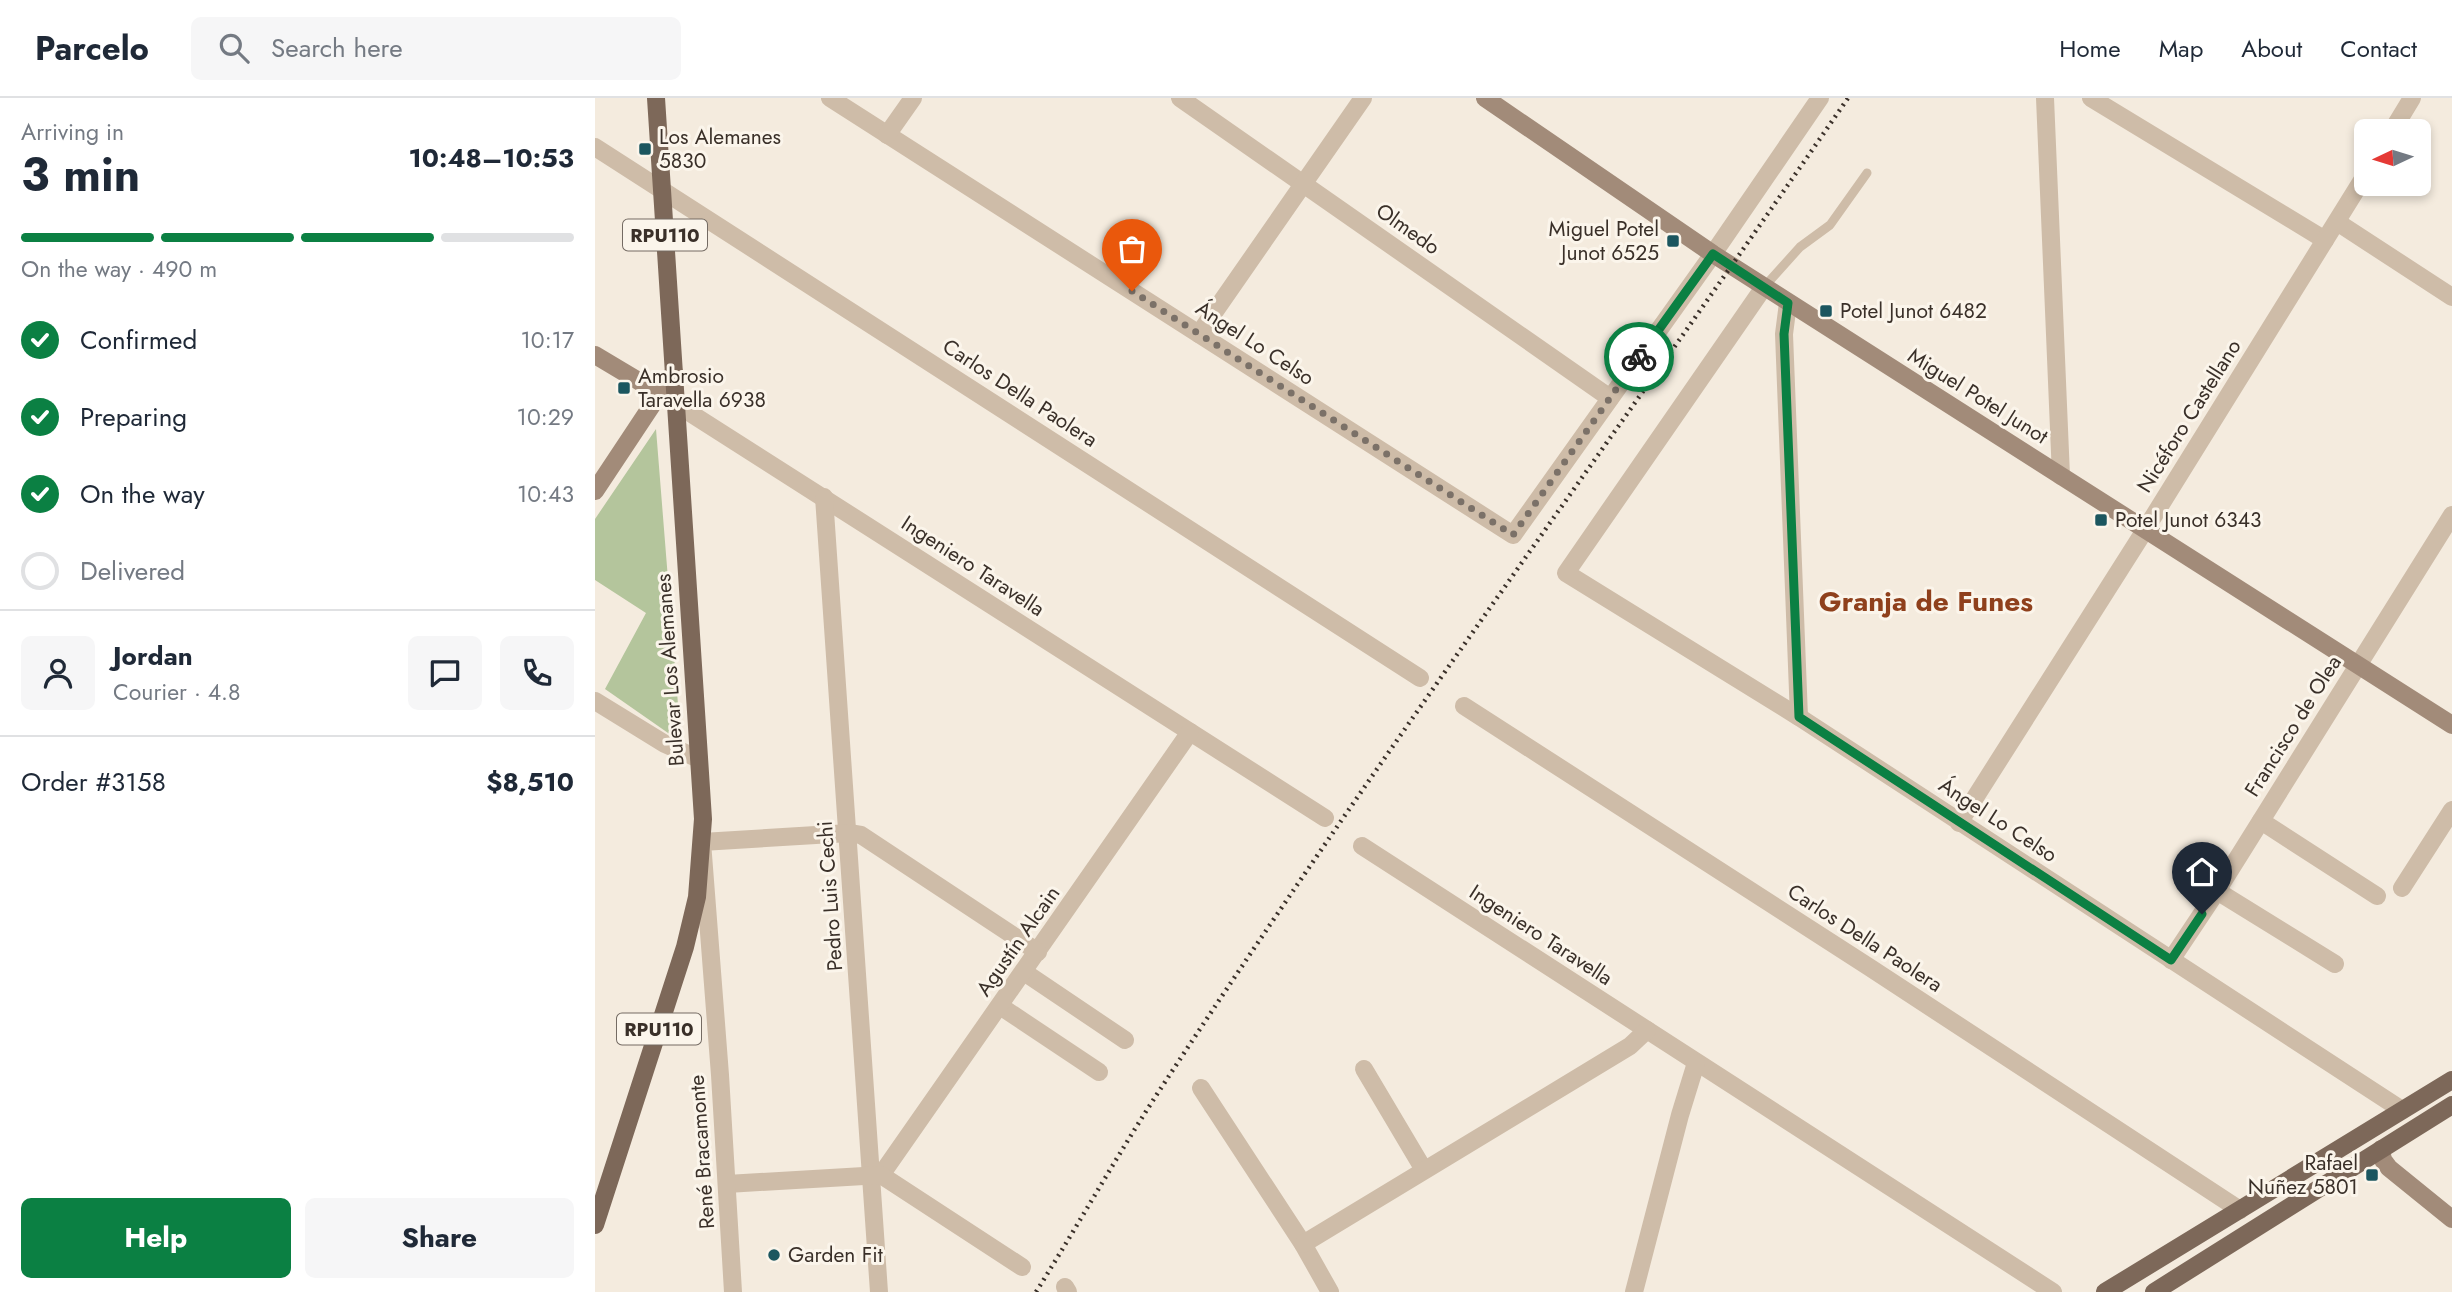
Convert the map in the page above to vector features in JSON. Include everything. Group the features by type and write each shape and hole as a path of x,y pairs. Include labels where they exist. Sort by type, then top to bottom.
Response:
{"main road":[{"name":"Bulevar Los Alemanes","path":"597,1216 685,947 697,897 702,842 703,819 656,98"},
{"name":"Miguel Potel Junot","path":"1485,98 1788,303 2452,725"},
{"name":"Ingeniero Taravella","path":"595,355 675,404"},
{"path":"595,491 674,372"},
{"path":"2105,1292 2452,1080"},
{"path":"2154,1292 2452,1105"},
{"path":"2402,1111 2381,1149 2383,1160 2389,1168 2452,1219"}],"street":[{"name":"Ángel Lo Celso","path":"830,98 1513,535 1610,398"},
{"path":"887,135 913,98"},
{"name":"Olmedo","path":"1180,98 1610,398"},
{"path":"1199,334 1363,98"},
{"path":"1610,398 1820,98"},
{"path":"2045,98 2061,476"},
{"path":"2091,98 2325,240"},
{"path":"2399,119 2412,98"},
{"name":"Carlos Della Paolera","path":"595,147 1420,678"},
{"name":"Nicéforo Castellano","path":"1959,823 2354,194"},
{"path":"2337,222 2452,297"},
{"name":"Ángel Lo Celso","path":"1764,287 1566,573 1799,717 2402,1111"},
{"path":"1788,303 1784,334 1799,717"},
{"name":"Ingeniero Taravella","path":"675,404 1325,818"},
{"name":"Pedro Luis Cechi","path":"824,497 876,1175 879,1292"},
{"name":"Francisco de Olea","path":"2171,960 2452,515"},
{"path":"595,701 665,744 699,759"},
{"name":"Carlos Della Paolera","path":"1464,706 2240,1210"},
{"name":"Agustín Alcain","path":"876,1175 1000,1006 1190,732"},
{"path":"2402,888 2452,810"},
{"path":"2261,821 2377,896"},
{"path":"702,842 849,833 870,840 1038,952"},
{"name":"René Bracamonte","path":"702,842 708,897 733,1292"},
{"name":"Ingeniero Taravella","path":"1362,846 2053,1292"},
{"path":"2217,891 2335,964"},
{"path":"1024,972 1125,1040"},
{"path":"1000,1006 1099,1072"},
{"path":"1303,1244 1630,1046 1647,1030"},
{"path":"1634,1292 1696,1063"},
{"path":"1364,1069 1424,1170"},
{"path":"1201,1088 1303,1244 1330,1292"},
{"path":"727,1184 876,1175 1022,1267"}],"lane":[{"path":"1764,287 1800,247 1830,225 1867,173"}],"green space":[{"path":"656,429 681,742 605,689 646,613 595,580 595,519"}],"railway":[{"path":"1036,1292 1148,1108 1248,957 1848,98"}],"way so far":[{"path":"1132,291 1513,535 1639,357"}],"place":[{"name":"Los Alemanes 5830","path":"645,149"},
{"name":"Miguel Potel Junot 6525","path":"1673,241"},
{"name":"Potel Junot 6482","path":"1826,311"},
{"name":"Ambrosio Taravella 6938","path":"624,388"},
{"name":"Potel Junot 6343","path":"2101,520"},
{"name":"Rafael Nuñez 5801","path":"2372,1175"},
{"name":"Garden Fit","path":"774,1255"}],"district":[{"name":"Granja de Funes","path":"1926,601"}],"route":[{"path":"1639,357 1713,254 1788,303 1784,334 1799,717 2171,960 2202,914"}]}
